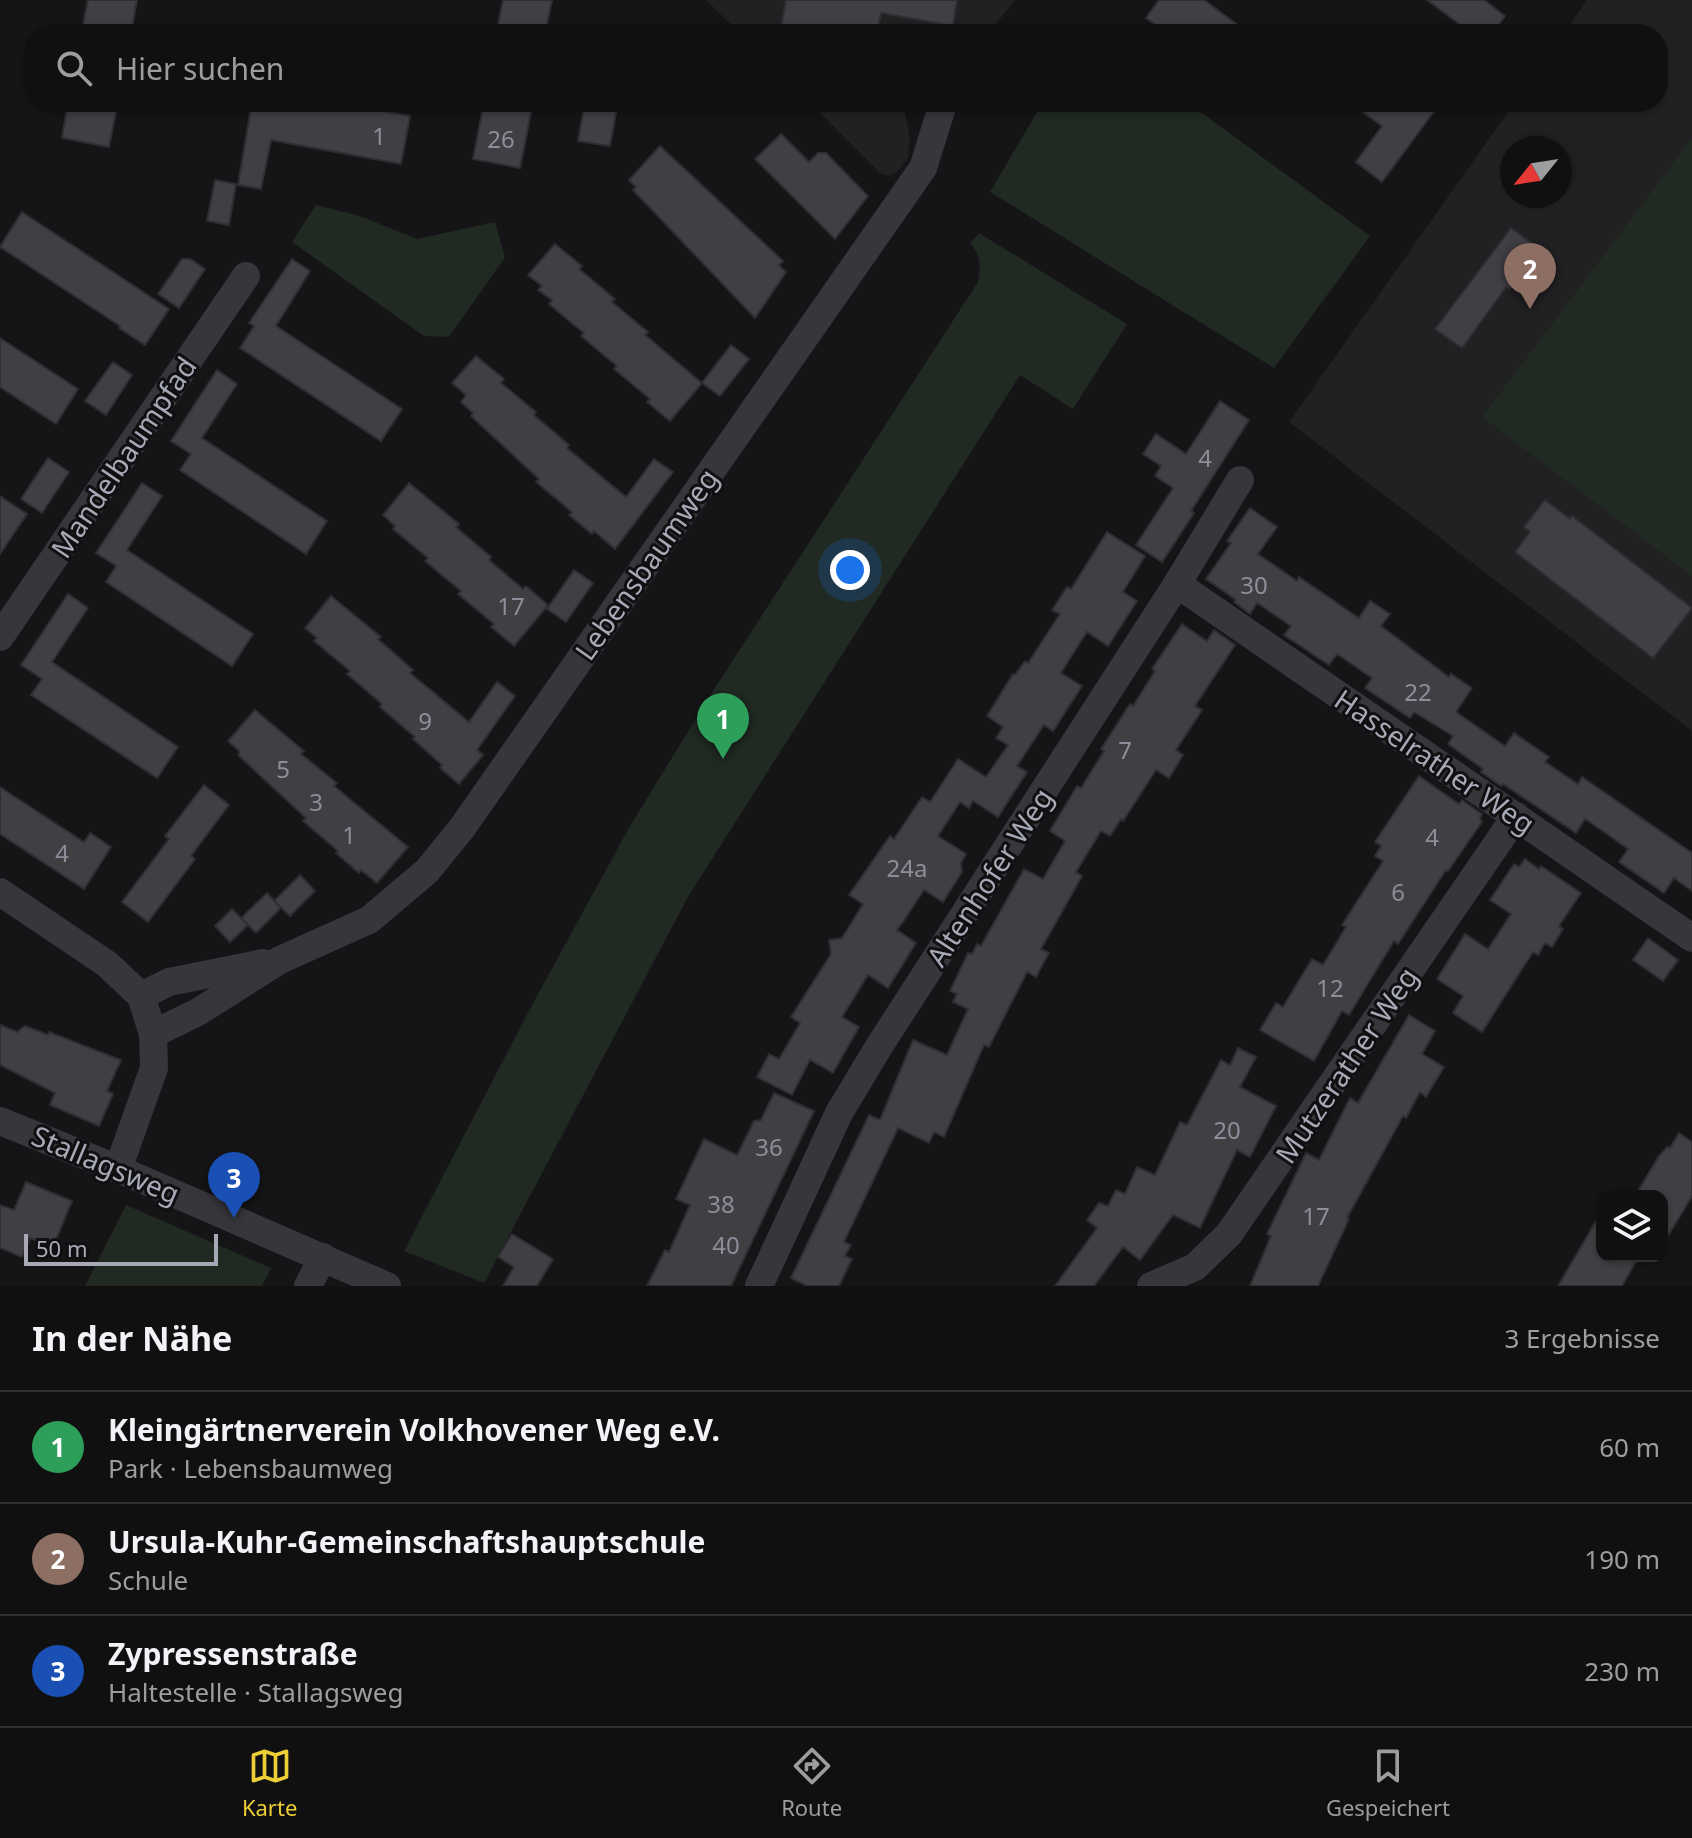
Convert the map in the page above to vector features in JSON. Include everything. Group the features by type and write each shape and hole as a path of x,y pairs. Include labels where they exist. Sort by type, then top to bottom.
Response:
{"street":[{"name":"Lebensbaumweg","path":"153,1034 198,1012 280,960 369,920 427,871 462,828 923,168 940,112"},
{"name":"Mandelbaumpfad","path":"0,637 246,276"},
{"name":"Altenhofer Weg","path":"759,1286 846,1100 1177,584 1240,480"},
{"name":"Hasselrather Weg","path":"1177,584 1692,938"},
{"name":"Mutzerather Weg","path":"1151,1286 1195,1267 1215,1251 1229,1234 1516,816"},
{"path":"0,892 107,964 141,996 153,1034 154,1068 118,1169"},
{"name":"Lebensbaumweg","path":"141,996 169,982 280,960"},
{"name":"Stallagsweg","path":"0,1121 387,1286"},
{"path":"308,1286 323,1257"}],"shaded area":[{"path":"706,0 1015,0 996,24 731,24"},
{"path":"1587,0 1692,0 1692,731 1289,422 1508,112 1668,112 1668,24 1570,24"},
{"path":"819,112 905,112 910,139 908,158 897,172 889,176 881,174"},
{"path":"1037,112 1201,112 1370,236 1274,368 990,192"},
{"path":"1692,138 1692,576 1482,417"},
{"path":"316,205 360,216 417,239 495,222 505,257 449,337 424,336 292,242"},
{"path":"979,233 1127,324 1073,409 1020,375 689,895 484,1283 404,1251 532,1005 630,826 713,691 978,282 979,261 970,243"},
{"path":"126,1205 271,1268 262,1286 85,1286"}],"building":[{"path":"88,0 137,0 133,24 83,24"},
{"path":"503,0 552,0 547,24 498,24"},
{"path":"786,0 957,0 953,24 881,13 879,24 782,24"},
{"path":"1159,0 1204,0 1236,24 1155,24 1146,18"},
{"path":"1427,0 1484,0 1505,16 1499,24 1459,24"},
{"path":"66,112 116,112 109,147 62,138"},
{"path":"250,112 388,112 410,116 401,164 271,140 261,189 238,185"},
{"path":"482,112 531,112 520,168 473,159"},
{"path":"583,112 616,112 610,146 578,141"},
{"path":"1363,112 1434,112 1382,182 1356,162 1382,126"},
{"path":"781,134 809,162 818,153 826,153 868,196 835,239 755,159"},
{"path":"660,146 783,261 779,265 786,272 755,318 633,190 636,187 629,180"},
{"path":"215,180 236,184 229,225 207,221"},
{"path":"22,212 169,309 145,345 0,247"},
{"path":"1511,228 1538,248 1462,348 1435,329"},
{"path":"555,244 615,299 612,302 648,332 645,335 702,383 670,421 647,402 650,399 614,369 617,366 581,336 584,333 549,304 552,300 538,290 542,286 528,275"},
{"path":"182,259 190,259 205,269 179,308 158,294"},
{"path":"292,259 310,271 276,326 402,409 381,441 240,348 254,326 249,323"},
{"path":"0,338 78,389 56,424 0,387"},
{"path":"731,345 749,359 720,396 702,383"},
{"path":"476,356 504,379 501,383 536,412 534,415 569,445 567,448 626,497 654,459 673,472 615,549 569,515 572,512 536,482 539,479 471,416 473,413 461,402 466,395 452,383"},
{"path":"113,362 132,375 106,415 85,401"},
{"path":"217,370 237,384 202,438 327,521 306,554 180,470 191,454 171,441"},
{"path":"1220,401 1249,420 1162,562 1136,545 1173,488 1155,476 1161,466 1143,454 1156,434 1186,454"},
{"path":"48,458 69,472 42,513 21,499"},
{"path":"142,483 162,496 127,550 253,634 232,666 106,582 116,566 96,553"},
{"path":"409,483 459,524 456,527 491,557 489,560 523,589 526,586 548,605 514,646 491,627 494,624 458,594 461,591 425,561 428,558 393,529 395,526 383,515"},
{"path":"0,496 27,514 0,554"},
{"path":"1545,500 1570,519 1572,516 1692,608 1653,658 1515,552 1530,532 1524,527"},
{"path":"1250,508 1277,527 1258,554 1297,581 1299,577 1359,618 1370,601 1390,614 1381,626 1449,677 1451,674 1472,688 1456,712 1505,746 1514,733 1549,757 1545,762 1578,784 1582,777 1692,853 1692,891 1674,878 1664,893 1619,862 1628,849 1607,834 1585,819 1576,833 1503,784 1501,786 1448,744 1453,736 1414,712 1410,718 1365,688 1372,678 1337,654 1329,665 1284,635 1291,626 1257,603 1250,614 1206,579"},
{"path":"1107,532 1145,556 1123,592 1137,601 1123,623 1108,646 1087,632 1074,652 1061,673 1082,686 1053,731 1044,725 1017,766 1027,772 998,817 973,801 969,808 960,802 938,836 966,854 961,863 962,872 943,902 924,890 897,930 916,943 888,988 868,975 842,1017 859,1027 833,1073 810,1060 792,1095 757,1077 769,1054 779,1059 800,1023 791,1017 831,954 829,940 842,938 863,904 849,895 890,836 894,839 922,797 930,802 958,759 986,777 1008,745 996,738 1003,727 987,716 1013,674 1025,661 1028,663 1060,614 1052,610 1067,587 1071,589"},
{"path":"574,570 593,583 566,622 547,609"},
{"path":"68,594 88,608 52,662 178,747 157,778 31,695 42,679 21,665"},
{"path":"331,596 381,637 378,639 413,670 410,673 469,722 497,682 515,696 477,750 483,755 459,784 440,768 442,765 413,739 415,737 380,707 382,704 347,674 350,671 314,641 317,638 305,628"},
{"path":"1182,624 1207,641 1214,630 1235,645 1195,706 1202,710 1176,750 1183,755 1169,778 1156,770 1110,836 1101,831 1076,872 1082,876 1041,949 1049,953 1036,977 1027,972 989,1047 984,1045 944,1137 934,1132 929,1143 898,1128 844,1242 851,1245 845,1256 852,1259 839,1286 807,1286 791,1278 869,1115 880,1120 913,1040 947,1055 968,1009 953,1002 957,994 950,991 968,953 972,954 977,944 981,946 1024,869 1043,879 1065,841 1050,831 1077,786 1081,788 1104,751 1101,749 1130,704 1133,706 1155,671 1152,669"},
{"path":"255,710 304,751 301,754 337,783 334,786 408,847 377,883 361,870 359,873 336,853 338,851 303,821 306,818 238,755 240,752 228,741"},
{"path":"1419,776 1459,804 1462,800 1482,814 1482,822 1446,870 1398,944 1394,941 1349,1015 1342,1011 1314,1061 1260,1030 1276,1003 1283,1007 1312,959 1323,965 1346,927 1342,925 1383,861 1375,856 1381,846 1375,842"},
{"path":"204,785 229,805 191,856 195,859 148,922 122,902 169,839 165,836"},
{"path":"0,787 84,842 90,833 111,847 84,889 0,834"},
{"path":"1525,859 1581,893 1559,926 1563,929 1552,947 1545,943 1538,955 1533,952 1482,1032 1453,1013 1463,996 1437,979 1465,934 1488,949 1511,914 1490,900 1514,864 1519,867"},
{"path":"300,875 315,891 290,916 274,901"},
{"path":"267,893 281,908 256,933 241,918"},
{"path":"232,909 248,925 230,942 215,926"},
{"path":"1648,938 1678,960 1663,981 1633,960"},
{"path":"1409,1015 1435,1031 1422,1054 1444,1067 1426,1097 1420,1092 1406,1118 1403,1116 1347,1218 1318,1286 1250,1286 1271,1236 1267,1234 1306,1153 1319,1160 1350,1098 1358,1103"},
{"path":"0,1025 17,1032 25,1026 48,1035 49,1032 121,1060 107,1091 113,1094 99,1126 50,1105 55,1093 0,1065"},
{"path":"1238,1048 1256,1057 1240,1087 1276,1106 1250,1157 1237,1150 1200,1228 1173,1215 1140,1260 1123,1247 1094,1286 1055,1286 1097,1228 1087,1220 1099,1203 1108,1206 1116,1190 1125,1194 1137,1167 1155,1175 1180,1122 1187,1125 1221,1060 1230,1065"},
{"path":"774,1093 814,1111 731,1286 647,1286 665,1250 669,1252 690,1205 676,1199 704,1139 737,1155 754,1121 761,1120"},
{"path":"1679,1133 1692,1142 1692,1196 1668,1236 1668,1190 1639,1190 1659,1156 1667,1147 1670,1148"},
{"path":"26,1182 72,1201 53,1247 30,1238 22,1257 0,1248 0,1205 14,1210"},
{"path":"1596,1221 1596,1262 1636,1262 1622,1286 1558,1286"},
{"path":"512,1234 553,1259 537,1286 503,1286 514,1267 498,1257"}],"place":[{"name":"Ursula-Kuhr-Gemeinschaftshauptschule","path":"1530,309"},
{"name":"Kleingärtnerverein Volkhovener Weg e.V.","path":"723,759"},
{"name":"Zypressenstraße","path":"234,1218"}]}
